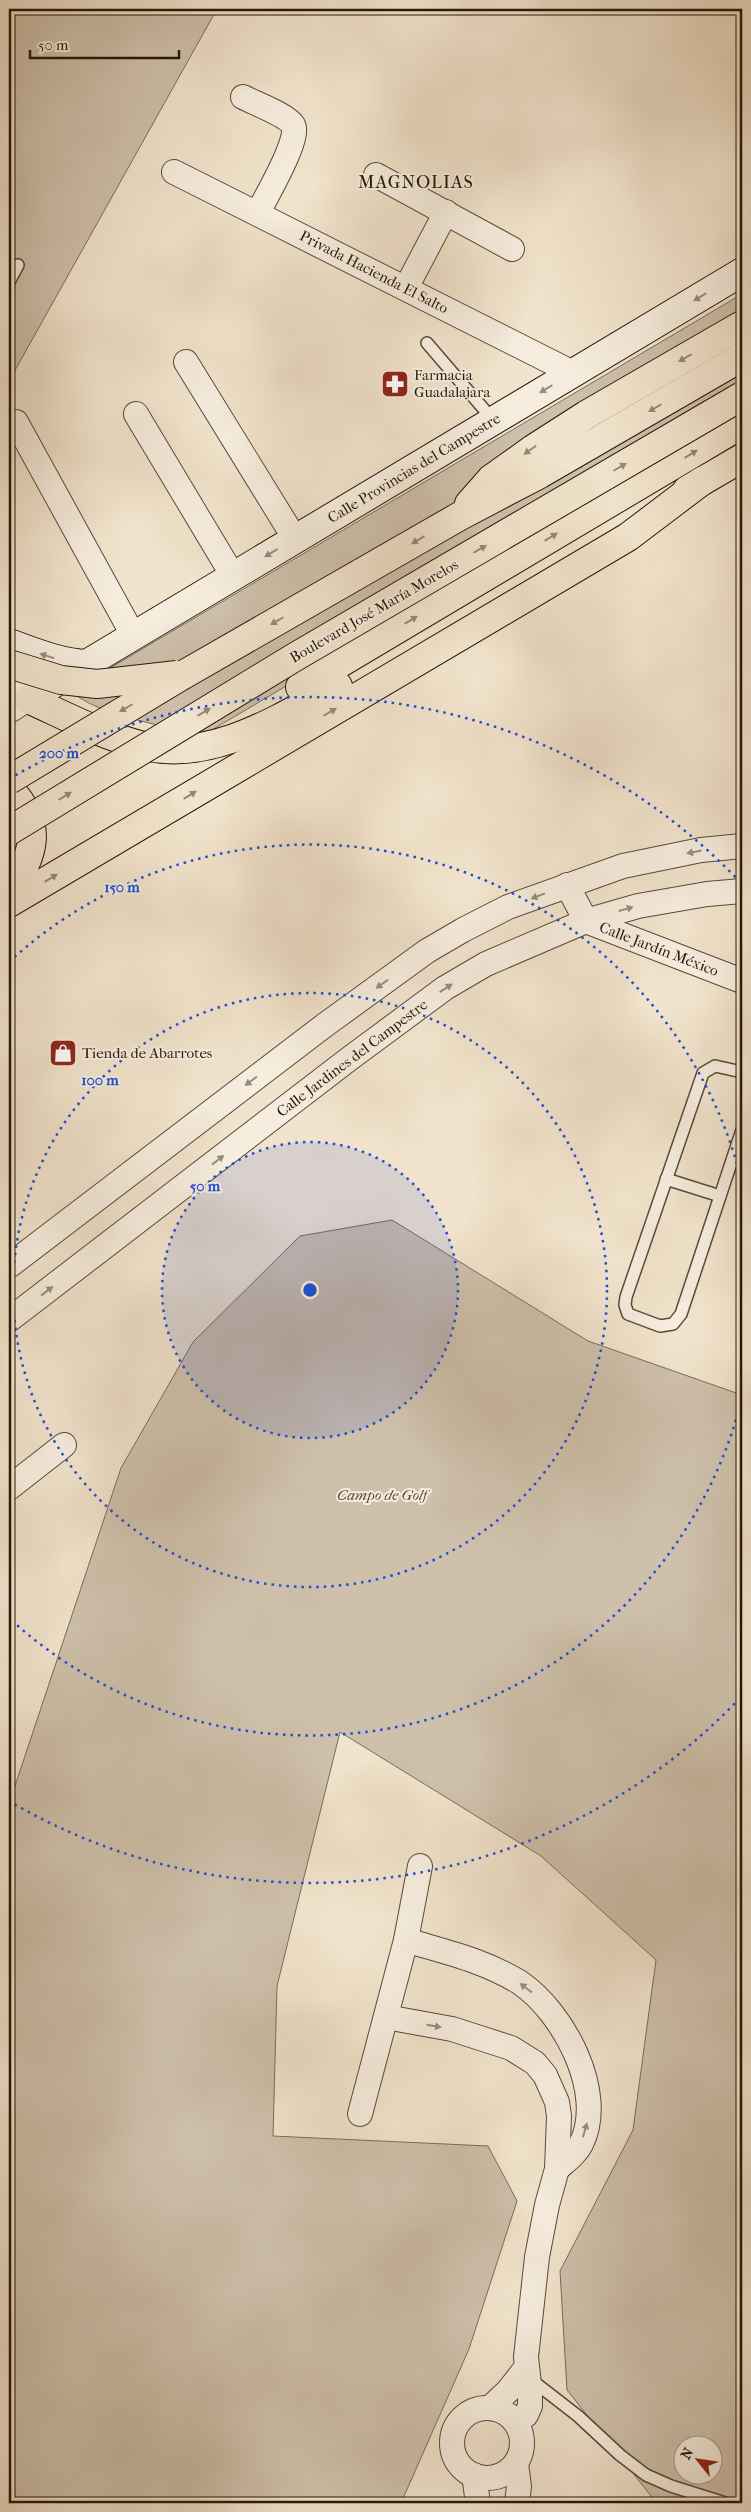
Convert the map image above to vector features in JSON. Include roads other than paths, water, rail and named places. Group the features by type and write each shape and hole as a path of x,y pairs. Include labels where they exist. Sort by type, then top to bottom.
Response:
{"main road":[{"path":"460,516 491,479 533,449 586,415 742,325"},
{"path":"9,892 31,851 34,835 29,814 10,786 183,674 460,516 540,474 742,357"},
{"name":"Boulevard José María Morelos","path":"9,831 295,657 742,396"},
{"path":"205,746 370,644 742,424"},
{"path":"13,699 141,746 181,749 205,746 254,731 293,711 742,458"},
{"path":"9,903 628,536 702,481"},
{"path":"9,664 60,680 97,684 183,674"}],"street":[{"path":"243,97 285,118 294,125 295,131 291,145 258,213"},
{"name":"Privada Hacienda El Salto","path":"174,172 573,373"},
{"path":"376,175 512,249"},
{"path":"406,288 446,212"},
{"name":"Calle Provincias del Campestre","path":"13,699 87,664 742,272"},
{"path":"186,362 295,539"},
{"path":"136,414 233,576"},
{"path":"16,422 133,635"},
{"path":"9,643 73,663 87,664"},
{"path":"9,1266 325,1024 428,951 508,907 623,866 701,850 742,846"},
{"name":"Calle Jardín México","path":"567,885 586,921 742,982"},
{"name":"Calle Jardines del Campestre","path":"9,1320 349,1058 445,988 486,964 586,921 638,906 706,894 742,892"},
{"path":"9,1488 64,1445"},
{"path":"360,2114 406,1940 420,1866"},
{"path":"406,1940 474,1959 510,1977 530,1990 563,2031 579,2063 585,2082 589,2118 581,2145 558,2169"},
{"path":"386,2017 474,2035 511,2048 535,2063 545,2075 557,2102 559,2116 558,2169 545,2212 537,2257 527,2372 529,2410 523,2418 516,2421"},
{"path":"516,2464 507,2472 496,2477 474,2476 462,2468 454,2455 452,2441 455,2427 464,2416 476,2409 491,2407 527,2372"},
{"path":"491,2407 516,2421 523,2442 516,2464 519,2486 517,2503"},
{"path":"474,2476 478,2503"}],"lane":[{"path":"9,269 18,265 9,282"},
{"path":"427,343 494,420"},
{"path":"742,1072 715,1066 703,1073 625,1305 628,1314 660,1326 672,1324 681,1314 742,1130"},
{"path":"666,1179 720,1196"},
{"path":"527,2372 620,2455 646,2475 671,2486 725,2503"}],"place":[{"name":"Farmacia Guadalajara","path":"395,384"},
{"name":"Tienda de Abarrotes","path":"63,1053"}],"district":[{"name":"MAGNOLIAS","path":"416,182"}],"park label":[{"name":"Campo de Golf","path":"382,1495"}]}
